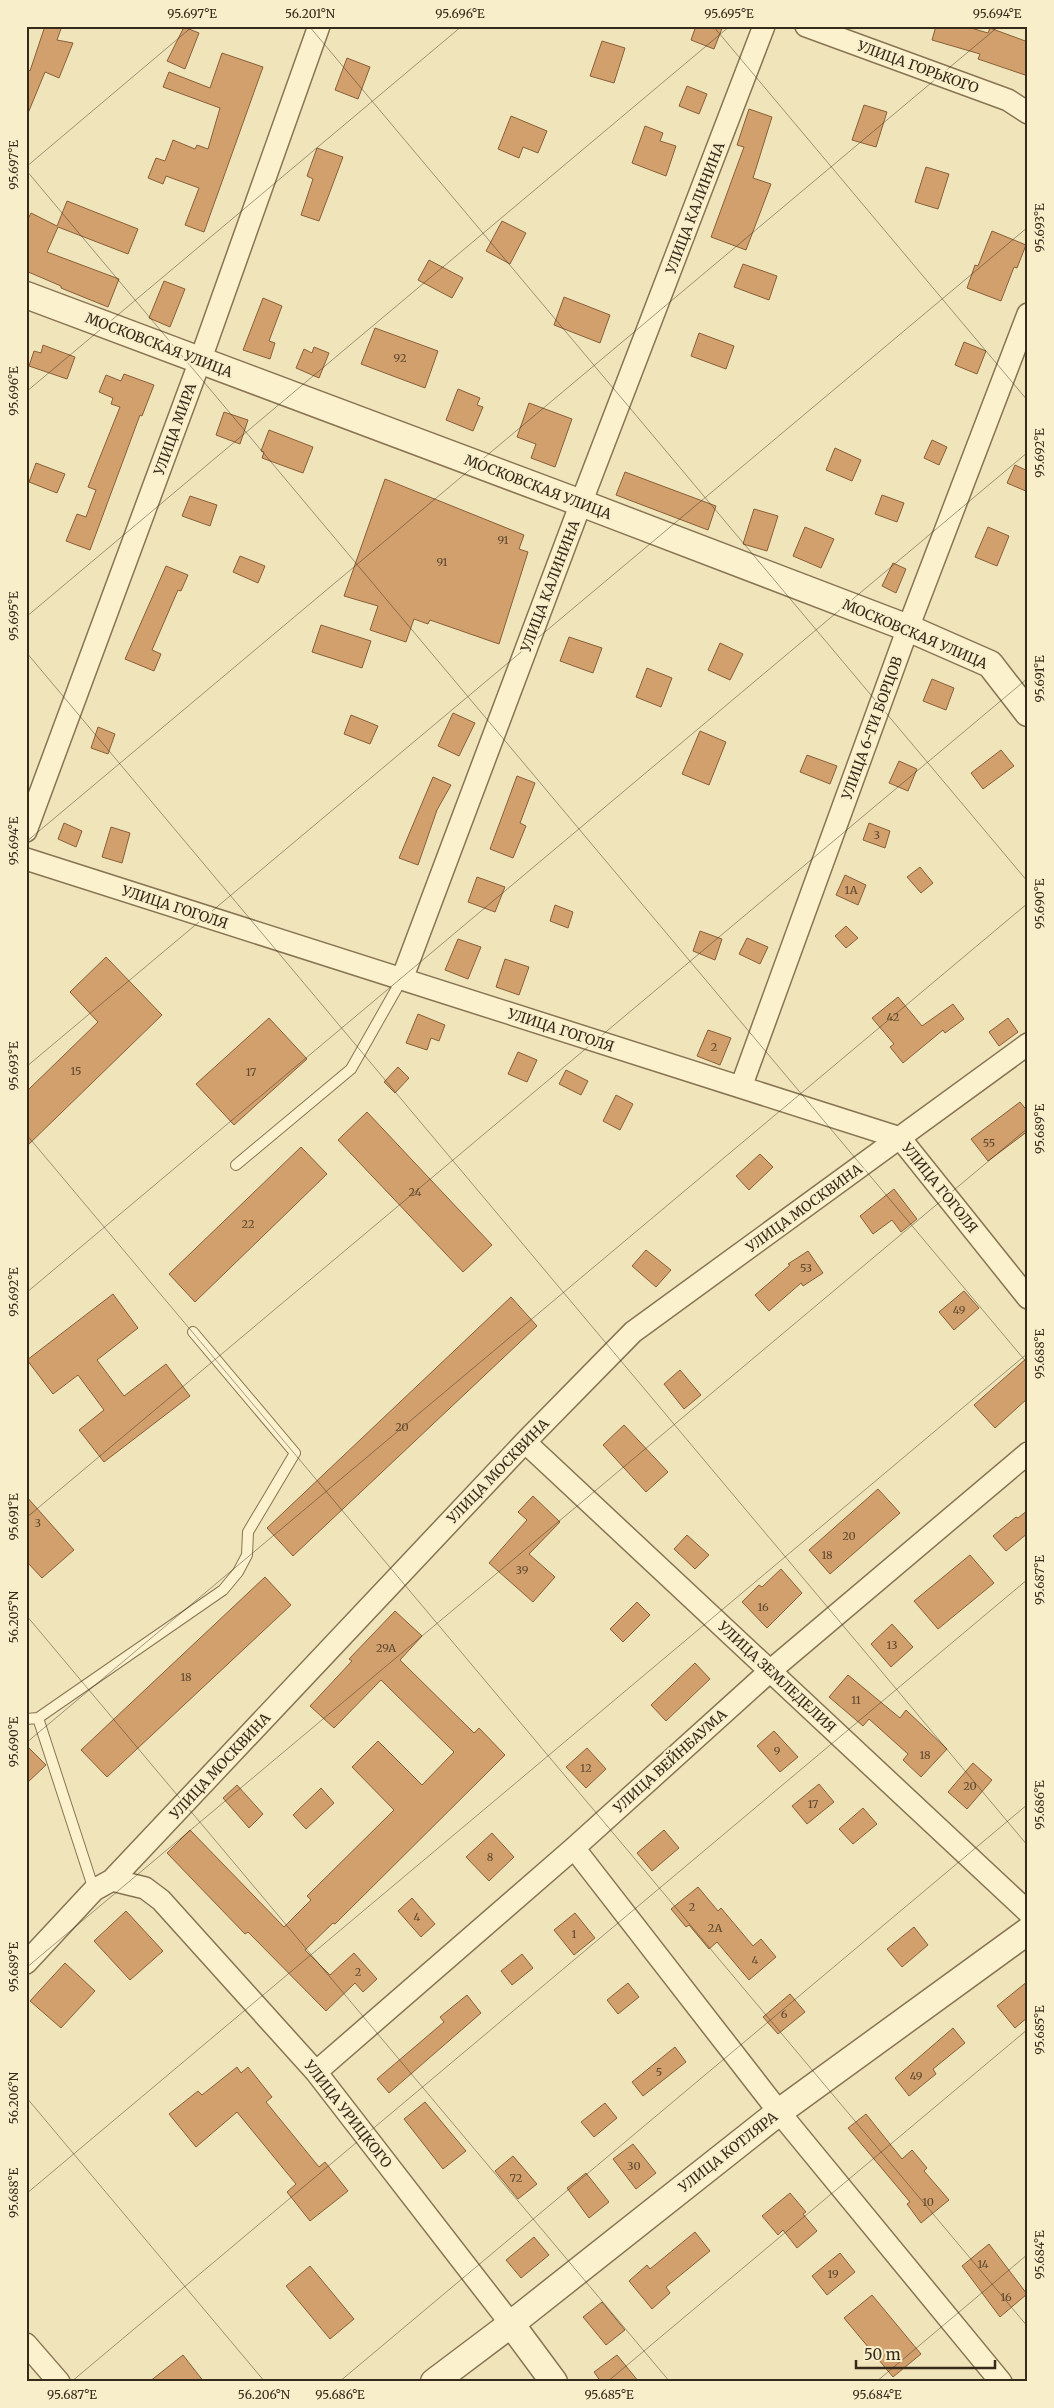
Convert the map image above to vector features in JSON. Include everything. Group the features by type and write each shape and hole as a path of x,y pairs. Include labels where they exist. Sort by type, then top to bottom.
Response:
{"street":[{"name":"УЛИЦА МИРА","path":"26,831 200,361 319,26"},
{"name":"УЛИЦА КАЛИНИНА","path":"402,979 581,503 764,26"},
{"name":"УЛИЦА ГОРЬКОГО","path":"806,26 1008,100 1028,113"},
{"name":"МОСКОВСКАЯ УЛИЦА","path":"26,296 581,503 908,628 990,664 1028,712"},
{"name":"УЛИЦА 6-ТИ БОРЦОВ","path":"741,1087 908,628 1028,314"},
{"name":"УЛИЦА ГОГОЛЯ","path":"26,859 900,1138 1028,1298"},
{"name":"УЛИЦА МОСКВИНА","path":"26,1963 103,1885 525,1442 633,1332 1028,1044"},
{"name":"УЛИЦА ЗЕМЛЕДЕЛИЯ","path":"525,1442 1028,1912"},
{"name":"УЛИЦА ВЕЙНБАУМА","path":"316,2072 574,1848 770,1671 1028,1453"},
{"path":"574,1848 779,2112 1001,2382"},
{"name":"УЛИЦА УРИЦКОГО","path":"103,1885 145,1888 161,1900 316,2072 554,2382"},
{"name":"УЛИЦА КОТЛЯРА","path":"434,2382 511,2324 779,2112 1028,1931"},
{"path":"26,2344 59,2382"}],"lane":[{"path":"236,1165 351,1069 402,979"},
{"path":"26,1719 38,1718 223,1590 238,1572 247,1554 248,1532 295,1452 193,1332"},
{"path":"38,1718 103,1885"}],"building":[{"path":"45,26 62,26 57,40 73,43 59,78 45,72 26,118 26,69 30,71"},
{"path":"696,26 723,26 714,49 691,40"},
{"path":"936,26 964,26 988,33 990,28 1028,42 1028,76 978,59 980,54 932,40"},
{"path":"184,27 199,33 185,69 167,61"},
{"path":"602,41 625,48 614,83 590,76"},
{"path":"222,53 263,67 204,232 185,225 199,188 166,176 163,184 148,178 156,158 165,161 173,140 195,149 197,145 208,149 220,108 163,87 169,72 210,88"},
{"path":"347,58 370,67 358,99 335,90"},
{"path":"687,86 707,94 699,114 679,106"},
{"path":"864,105 887,112 876,147 852,140"},
{"path":"749,109 772,117 753,178 771,184 746,250 711,237 744,147 737,145"},
{"path":"511,116 547,131 538,153 523,147 519,158 498,149"},
{"path":"645,126 663,133 660,141 676,146 666,176 632,163"},
{"path":"317,148 343,157 319,221 301,215 313,179 307,176"},
{"path":"926,167 949,174 938,209 915,202"},
{"path":"67,201 138,229 128,254 58,227 47,252 119,279 108,307 26,271 26,223 31,213 57,226"},
{"path":"502,221 526,233 510,264 486,251"},
{"path":"992,231 1026,245 1017,268 1014,267 1001,301 967,288 975,265 978,266"},
{"path":"429,260 463,278 452,298 418,280"},
{"path":"743,264 777,276 769,300 734,287"},
{"path":"164,281 185,289 170,327 149,318"},
{"path":"564,297 610,315 600,343 554,325"},
{"path":"263,298 282,306 269,341 275,343 270,359 243,350"},
{"path":"375,328 438,351 425,388 361,364"},
{"path":"699,333 734,346 726,369 691,356"},
{"path":"964,342 986,351 977,374 955,365"},
{"path":"43,345 75,357 67,379 29,366 34,351 41,353"},
{"path":"314,347 329,353 319,378 296,368 304,349 312,353"},
{"path":"124,374 154,385 142,416 140,415 90,550 66,541 77,514 86,517 96,490 88,487 120,407 111,404 113,398 99,392 106,375 121,381"},
{"path":"458,389 480,398 477,405 483,407 473,431 446,420"},
{"path":"529,403 572,419 555,467 531,458 536,444 517,437"},
{"path":"224,412 248,420 240,444 216,435"},
{"path":"269,430 313,447 303,473 262,458 264,452 261,451"},
{"path":"932,440 947,447 939,465 924,458"},
{"path":"835,448 861,460 852,481 826,470"},
{"path":"36,463 65,474 57,493 29,482"},
{"path":"1015,465 1028,471 1028,492 1007,483"},
{"path":"625,472 716,506 708,530 616,495"},
{"path":"385,479 524,535 519,549 528,552 499,644 430,620 428,624 414,619 406,642 370,630 378,606 344,596"},
{"path":"882,495 904,503 897,522 875,514"},
{"path":"190,496 217,505 210,526 182,516"},
{"path":"754,509 778,516 767,551 743,544"},
{"path":"805,527 834,539 821,568 793,556"},
{"path":"988,527 1009,536 997,566 975,557"},
{"path":"240,556 265,566 258,583 233,572"},
{"path":"893,563 906,569 896,593 882,586"},
{"path":"166,566 188,575 181,591 178,590 152,650 161,654 154,671 125,659"},
{"path":"321,625 371,641 362,668 312,652"},
{"path":"569,637 602,648 593,673 560,661"},
{"path":"720,643 743,654 730,680 708,670"},
{"path":"647,668 672,678 661,707 636,697"},
{"path":"932,679 954,688 946,710 923,701"},
{"path":"453,713 475,723 459,756 438,746"},
{"path":"351,715 378,726 370,744 344,734"},
{"path":"98,727 115,734 108,754 91,748"},
{"path":"700,731 726,742 709,785 682,774"},
{"path":"1001,750 1014,766 983,789 971,773"},
{"path":"807,755 837,766 830,784 800,772"},
{"path":"899,761 917,769 908,791 889,783"},
{"path":"517,776 535,783 520,823 526,826 513,858 490,849"},
{"path":"433,777 451,785 437,810 418,865 399,858"},
{"path":"64,823 82,831 76,847 58,839"},
{"path":"869,823 890,831 885,848 863,840"},
{"path":"111,827 130,833 122,863 102,857"},
{"path":"920,867 933,883 921,893 907,877"},
{"path":"845,875 866,885 858,905 836,895"},
{"path":"477,877 505,887 495,912 468,902"},
{"path":"555,905 573,912 568,928 550,921"},
{"path":"846,926 858,938 846,948 835,936"},
{"path":"700,931 722,939 715,960 693,951"},
{"path":"747,938 768,947 760,964 739,954"},
{"path":"458,939 481,947 468,979 445,970"},
{"path":"106,957 162,1015 26,1147 26,1092 98,1022 70,992"},
{"path":"505,959 529,967 519,995 496,987"},
{"path":"898,997 922,1026 953,1004 964,1019 945,1033 943,1030 903,1063 890,1047 894,1044 872,1018"},
{"path":"418,1014 445,1025 439,1041 431,1038 427,1050 406,1043"},
{"path":"269,1018 307,1059 234,1125 196,1084"},
{"path":"1008,1018 1018,1032 999,1046 989,1032"},
{"path":"708,1030 731,1038 720,1065 697,1056"},
{"path":"518,1052 537,1060 527,1082 508,1074"},
{"path":"398,1067 409,1078 395,1093 384,1082"},
{"path":"566,1070 588,1081 581,1095 559,1084"},
{"path":"616,1095 633,1104 620,1130 603,1121"},
{"path":"1020,1102 1028,1112 1028,1131 988,1161 971,1139"},
{"path":"367,1112 492,1245 463,1272 338,1140"},
{"path":"301,1147 327,1174 195,1302 169,1274"},
{"path":"760,1154 773,1167 749,1190 736,1176"},
{"path":"894,1189 917,1219 901,1232 892,1220 873,1234 860,1216"},
{"path":"646,1250 671,1270 656,1287 632,1266"},
{"path":"808,1251 823,1273 803,1286 801,1283 769,1311 755,1295 790,1265 788,1264"},
{"path":"964,1291 979,1308 954,1330 939,1312"},
{"path":"113,1294 138,1328 97,1360 124,1396 166,1364 190,1396 104,1462 79,1430 104,1410 78,1375 53,1394 27,1360"},
{"path":"511,1297 537,1326 293,1556 267,1528"},
{"path":"1028,1357 1028,1398 995,1428 974,1405"},
{"path":"680,1370 701,1395 684,1409 664,1384"},
{"path":"624,1425 668,1472 646,1492 603,1445"},
{"path":"878,1489 900,1513 830,1574 809,1550"},
{"path":"26,1496 74,1550 42,1578 26,1561"},
{"path":"533,1496 560,1522 529,1554 555,1577 533,1602 489,1563 527,1520 518,1512"},
{"path":"1028,1510 1028,1533 1006,1551 993,1536 1016,1517 1018,1518"},
{"path":"687,1535 709,1555 695,1569 674,1549"},
{"path":"970,1555 994,1583 938,1629 914,1601"},
{"path":"781,1569 802,1593 767,1628 742,1602 759,1585 762,1587"},
{"path":"265,1577 291,1605 107,1777 81,1750"},
{"path":"637,1602 650,1615 623,1642 610,1629"},
{"path":"395,1611 422,1636 400,1660 474,1733 479,1728 505,1755 335,1924 333,1923 305,1950 330,1975 354,1953 377,1979 363,1992 355,1983 326,2011 248,1932 245,1934 167,1853 190,1830 284,1927 311,1900 307,1896 394,1810 352,1767 378,1741 422,1785 454,1752 381,1680 334,1728 310,1706 352,1661 349,1659"},
{"path":"892,1624 913,1647 891,1667 871,1644"},
{"path":"695,1663 710,1679 666,1721 651,1705"},
{"path":"848,1675 900,1718 906,1710 947,1749 921,1777 903,1760 908,1754 869,1719 863,1726 829,1697"},
{"path":"774,1731 798,1757 780,1772 757,1746"},
{"path":"26,1745 46,1765 26,1784"},
{"path":"587,1748 606,1769 586,1788 566,1767"},
{"path":"973,1763 992,1780 967,1809 948,1792"},
{"path":"819,1784 834,1802 807,1824 792,1806"},
{"path":"237,1785 263,1814 249,1828 223,1798"},
{"path":"321,1788 334,1803 306,1829 293,1815"},
{"path":"863,1808 877,1824 853,1844 839,1829"},
{"path":"664,1830 679,1848 652,1871 637,1853"},
{"path":"492,1833 514,1857 489,1881 466,1857"},
{"path":"698,1887 718,1911 721,1908 753,1946 761,1939 776,1957 749,1980 717,1942 709,1949 689,1925 686,1927 671,1909"},
{"path":"412,1898 435,1924 421,1937 398,1911"},
{"path":"126,1911 163,1951 130,1980 94,1941"},
{"path":"575,1913 595,1938 574,1955 554,1930"},
{"path":"914,1927 928,1945 902,1967 887,1949"},
{"path":"522,1954 533,1968 512,1985 501,1971"},
{"path":"65,1963 95,1991 61,2028 30,2001"},
{"path":"1028,1981 1028,2017 1015,2028 997,2006"},
{"path":"628,1983 639,1997 618,2014 607,2000"},
{"path":"790,1994 805,2012 778,2034 763,2017"},
{"path":"467,1995 481,2013 389,2093 377,2079 444,2022 440,2017"},
{"path":"953,2028 965,2043 933,2069 936,2074 909,2096 895,2078"},
{"path":"675,2047 686,2062 643,2096 632,2082"},
{"path":"237,2067 241,2073 248,2067 272,2097 266,2102 319,2167 325,2162 348,2191 310,2221 287,2192 296,2184 237,2112 196,2147 169,2114 198,2091 202,2095"},
{"path":"425,2102 466,2151 443,2169 404,2119"},
{"path":"605,2103 617,2118 594,2137 581,2122"},
{"path":"866,2114 902,2159 912,2150 927,2168 924,2171 949,2200 921,2223 907,2204 910,2202 848,2128"},
{"path":"633,2144 656,2173 636,2189 613,2159"},
{"path":"513,2156 537,2184 518,2199 495,2171"},
{"path":"586,2173 609,2202 589,2218 567,2188"},
{"path":"790,2193 806,2212 803,2214 817,2231 797,2248 783,2230 778,2235 762,2216"},
{"path":"695,2232 710,2251 666,2287 670,2293 652,2309 629,2281 647,2265 650,2269"},
{"path":"534,2237 549,2255 521,2278 506,2260"},
{"path":"989,2244 1027,2294 1000,2317 962,2266"},
{"path":"840,2253 855,2272 827,2295 812,2276"},
{"path":"310,2266 354,2319 330,2339 286,2286"},
{"path":"872,2295 921,2354 893,2377 844,2318"},
{"path":"602,2302 625,2330 606,2345 583,2317"},
{"path":"183,2355 204,2382 149,2382"},
{"path":"617,2355 639,2382 601,2382 594,2372"}]}
